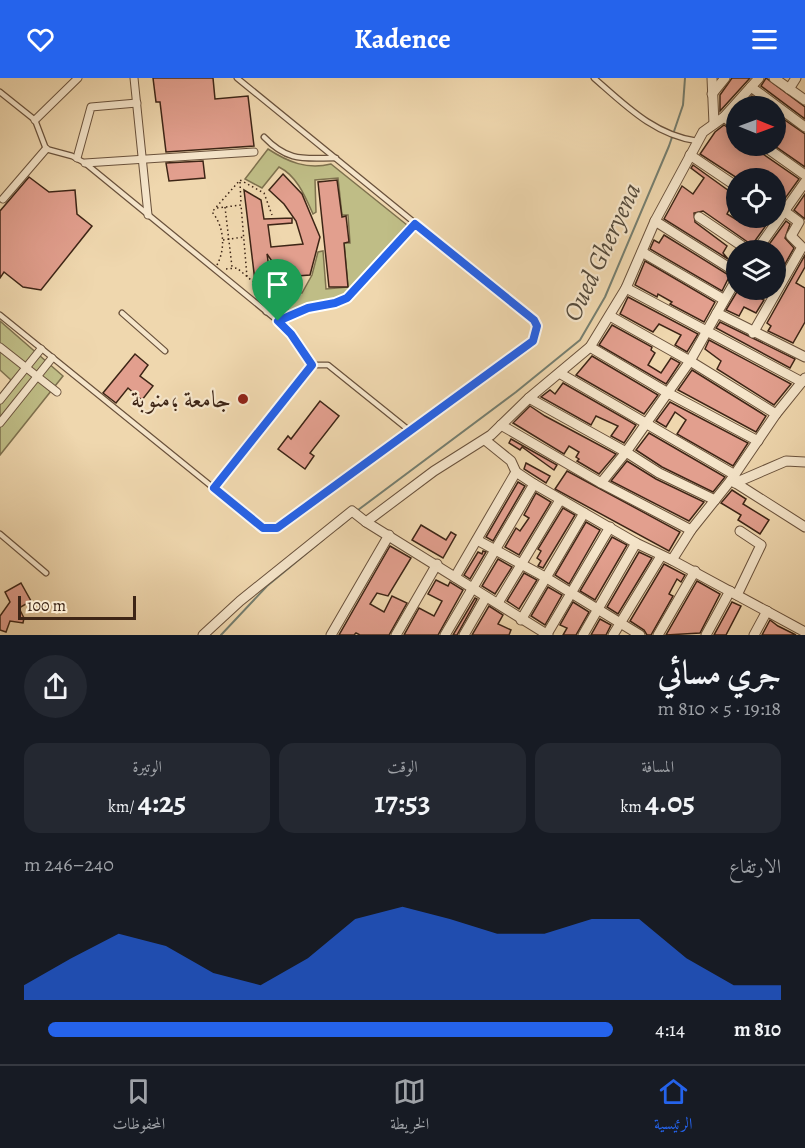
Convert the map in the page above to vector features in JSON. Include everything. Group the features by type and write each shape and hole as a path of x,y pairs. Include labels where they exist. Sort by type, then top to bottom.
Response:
{"street":[{"path":"35,120 78,78"},
{"path":"134,78 148,215"},
{"path":"712,78 714,124"},
{"path":"712,93 725,78"},
{"path":"366,522 417,483 485,440 590,347 626,288 655,221 703,132 724,117 759,78"},
{"path":"774,78 805,100"},
{"path":"789,89 796,78"},
{"path":"751,87 805,127"},
{"path":"77,158 91,107 136,103"},
{"path":"3,199 46,149"},
{"path":"85,163 254,152"},
{"path":"690,155 726,179"},
{"path":"778,156 805,175"},
{"path":"786,206 805,182"},
{"path":"753,333 801,251 802,246 790,236 802,224 786,216"},
{"path":"699,217 733,240"},
{"path":"655,221 726,266"},
{"path":"642,252 723,299"},
{"path":"626,288 804,380 776,414 734,479 691,530 672,560"},
{"path":"601,483 626,452 690,361 726,295"},
{"path":"717,313 805,357"},
{"path":"610,316 690,361 776,414"},
{"path":"0,347 57,392"},
{"path":"590,347 668,393 758,441"},
{"path":"0,400 41,349"},
{"path":"0,423 52,358"},
{"path":"561,374 591,394 647,423 805,527"},
{"path":"530,398 659,473 715,500"},
{"path":"501,424 601,483 691,530"},
{"path":"485,440 513,463 516,472 560,500 636,543 695,571 805,632"},
{"path":"734,479 786,461 805,462"},
{"path":"455,577 516,472"},
{"path":"445,635 534,484"},
{"path":"498,603 560,500"},
{"path":"204,635 240,601 355,513 548,635 610,527"},
{"path":"521,620 584,513"},
{"path":"706,635 734,593 761,545 740,531"},
{"path":"331,635 389,535"},
{"path":"477,540 545,577 640,635"},
{"path":"583,635 636,543"},
{"path":"613,635 661,556"},
{"path":"396,635 436,564"},
{"path":"658,635 695,571"},
{"path":"464,635 486,597"},
{"path":"754,635 767,611"}],"lane":[{"path":"0,315 263,528 277,528 533,341 537,326 534,320 237,78"},
{"path":"594,78 651,125 669,134 699,141"},
{"path":"0,92 35,120 46,149 77,158 85,163 278,321 291,334 312,365"},
{"path":"264,137 285,153 297,157 309,160 336,159"},
{"path":"278,321 308,308 335,303 347,298 415,224"},
{"path":"266,312 290,281"},
{"path":"122,313 165,351"},
{"path":"312,365 328,365 410,432"},
{"path":"214,488 312,365"},
{"path":"0,534 46,573"}],"path":[{"path":"240,180 248,278"},
{"path":"240,180 212,212 221,225 223,253 217,265 222,269 232,267 275,301"},
{"path":"240,180 264,193 272,215"},
{"path":"216,208 241,205"},
{"path":"225,207 232,267"},
{"path":"222,240 244,237"}],"shaded area":[{"path":"268,149 298,164 322,166 331,164 407,225 343,298 292,313 283,306 295,293 302,293 312,275 318,252 323,251 326,289 348,287 344,243 350,243 348,215 342,215 338,178 315,180 316,212 313,214 296,181 279,167 262,188 245,179"},
{"path":"0,321 63,376 0,455 0,395 11,380 0,370"}],"building":[{"path":"153,78 213,78 215,99 248,96 254,146 166,152 160,102 156,102"},
{"path":"732,78 750,78 734,96 726,96 726,104 720,111 720,95"},
{"path":"766,78 805,107 805,119 786,105 786,96 774,96 761,86"},
{"path":"786,121 805,134 805,167 786,154"},
{"path":"724,125 726,126 726,156 766,156 783,168 726,168 726,171 700,154 715,132"},
{"path":"203,161 205,178 169,181 166,163"},
{"path":"693,165 726,189 726,227 703,211 694,213 695,222 726,245 723,253 726,258 664,219 682,186 693,194 704,178 691,168"},
{"path":"786,170 799,179 786,197"},
{"path":"283,174 302,194 320,237 310,275 283,277 267,254 273,295 255,281 244,190 261,200 264,219 292,218 292,223 268,225 271,247 303,244 296,221 284,204 269,190"},
{"path":"29,177 49,192 75,190 77,214 92,226 41,290 23,287 4,272 0,278 0,211"},
{"path":"337,180 342,217 346,216 349,242 344,243 348,287 329,287 318,182"},
{"path":"805,194 805,219 794,210"},
{"path":"786,221 790,224 785,238 794,248 786,262 786,240 772,240 781,228 786,228"},
{"path":"728,228 764,228 756,240 745,240"},
{"path":"664,235 726,273 726,283 722,291 650,249 654,240 659,243"},
{"path":"805,255 805,267 796,283 805,288 805,322 793,343 768,331 771,326 767,323 780,300 786,300 786,289"},
{"path":"645,261 715,302 704,322 670,304 672,302 658,294 657,297 635,285"},
{"path":"628,297 698,334 687,352 675,345 681,335 659,324 653,332 620,314"},
{"path":"732,300 764,300 756,313 744,307 739,316 726,310"},
{"path":"720,322 795,359 790,368 716,328"},
{"path":"612,325 652,347 651,350 655,353 648,365 661,373 671,358 680,363 666,384 599,345"},
{"path":"709,340 791,384 774,405 717,369 721,361 705,349"},
{"path":"135,354 148,365 140,376 153,386 142,400 128,388 116,403 103,393"},
{"path":"592,356 658,395 644,414 576,375"},
{"path":"692,370 766,416 756,432 678,390"},
{"path":"563,383 636,425 624,443 611,436 618,426 596,416 591,425 541,397 550,390 555,394"},
{"path":"320,401 339,416 310,453 314,456 305,469 278,449 288,436 291,439"},
{"path":"670,402 748,443 733,466 677,434 686,420 675,412 666,427 656,421"},
{"path":"530,406 616,454 599,474 577,461 579,459 576,457 579,452 569,446 564,454 513,423"},
{"path":"649,433 725,477 713,492 662,467 636,450"},
{"path":"511,439 557,465 554,470 522,447 520,450 509,443"},
{"path":"627,461 656,479 704,502 689,521 611,481"},
{"path":"526,463 550,476 546,483 524,469"},
{"path":"567,471 680,532 669,551 555,489"},
{"path":"518,482 525,486 493,541 486,537"},
{"path":"732,490 746,499 743,504 769,520 760,534 738,520 741,515 721,503"},
{"path":"536,493 551,502 519,555 505,547 516,528 520,531 529,518 524,515"},
{"path":"563,508 575,515 543,568 538,566 541,561 537,558 541,551 538,549"},
{"path":"586,522 600,530 569,584 555,575"},
{"path":"421,525 446,540 451,532 456,535 443,558 412,540"},
{"path":"612,537 627,545 595,600 580,591"},
{"path":"390,546 411,558 388,596 377,593 370,604 384,612 392,596 407,603 389,635 356,633 339,635"},
{"path":"483,551 486,552 470,579 464,575 478,552 482,554"},
{"path":"639,552 652,558 618,614 607,607"},
{"path":"498,559 512,567 495,594 482,586"},
{"path":"664,564 685,575 681,582 677,579 669,594 673,596 651,635 647,635 644,630 630,621"},
{"path":"524,573 537,580 519,609 507,601"},
{"path":"436,580 448,586 450,582 463,590 438,635 404,635 419,608 434,616 442,601 428,594"},
{"path":"697,581 720,594 700,633 666,635"},
{"path":"21,583 31,601 19,608 24,618 23,623 10,621 6,632 0,630 0,616 10,602 5,592"},
{"path":"548,587 562,595 545,625 531,616"},
{"path":"475,598 477,599 457,635 453,635"},
{"path":"573,602 589,612 576,635 563,635 567,628 560,625"},
{"path":"732,602 741,606 726,635 714,635"},
{"path":"489,606 503,615 498,624 511,630 509,635 472,635"},
{"path":"600,619 611,625 606,635 591,635"},
{"path":"770,620 778,626 796,635 762,635"}],"waterway":[{"name":"Oued Gheryena","path":"358,510 516,392 580,340 605,297 669,146 683,105 685,78"},
{"name":"Oued Gheryena","path":"338,528 350,518"},
{"name":"Oued Gheryena","path":"221,635 267,586 324,539"}],"place":[{"name":"جامعة ؛منوبة","path":"243,399"}],"route":[{"path":"415,224 534,320 537,334 527,346 277,528 268,530 214,488 312,365 303,355 291,334 278,321 308,308 335,303 347,298 415,224"}]}
